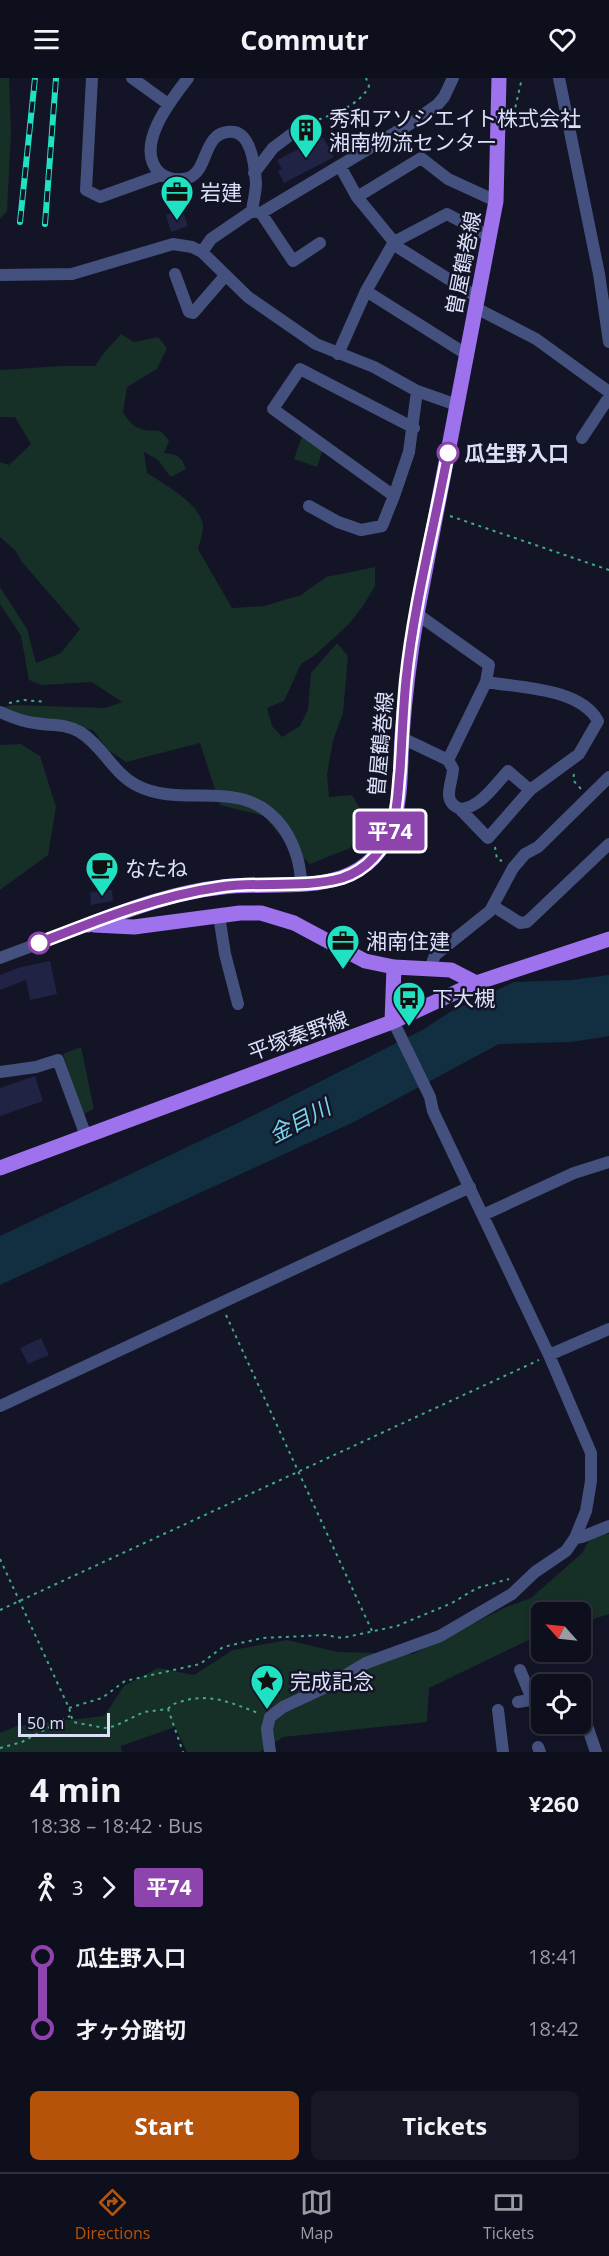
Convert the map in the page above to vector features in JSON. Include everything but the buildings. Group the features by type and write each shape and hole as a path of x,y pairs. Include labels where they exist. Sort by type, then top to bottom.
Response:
{"main road":[{"name":"曽屋鶴巻線","path":"88,925 141,904 186,893 223,887 301,885 343,878 361,870 386,843 393,824 397,801 406,679 417,614 496,201 499,78"},
{"path":"88,925 134,927 240,913 261,913 279,917 365,961 394,968 459,972 476,983"},
{"name":"平塚秦野線","path":"0,1168 394,1025 476,983 609,939"},
{"path":"394,968 394,1025"}],"street":[{"path":"92,78 86,190 100,197 161,175"},
{"path":"132,78 168,104"},
{"path":"188,78 168,104 150,145 149,156 153,166 161,175 170,179 189,177 198,170 216,137 226,132 236,132 243,136 249,145 256,185 256,212 292,261 320,243"},
{"path":"202,252 211,239 413,122 438,104 453,78"},
{"path":"562,79 599,274 609,342"},
{"path":"254,173 273,148 301,127"},
{"path":"357,197 421,158 448,179 496,201"},
{"path":"340,166 357,197 399,248 477,302 536,339 609,392"},
{"path":"338,354 366,291 394,242 447,213 490,237"},
{"path":"0,275 72,274 172,244 192,247 202,252 248,297 316,344 374,367 417,391 457,405"},
{"path":"175,274 183,300 189,312 193,313 225,276"},
{"path":"366,291 466,354"},
{"path":"394,496 273,409 300,369 414,428"},
{"path":"309,506 338,522 361,530 382,526 409,452 414,428 417,391"},
{"path":"582,438 609,397"},
{"path":"417,614 489,665 486,682 447,760"},
{"path":"402,738 447,760 453,769 447,795 453,806 460,809 488,838 530,790 579,754 598,721 593,712 562,693 486,682"},
{"path":"3,708 26,721 56,724 77,730 97,743 117,771 136,785 156,792 244,799 269,811 290,839 297,857 301,885"},
{"path":"460,809 467,809 483,798 508,771 530,790"},
{"path":"430,969 435,955 490,910 525,854 538,847 609,777"},
{"path":"493,906 520,923 527,922 609,844"},
{"path":"219,916 225,954 238,1004"},
{"path":"0,958 88,925"},
{"path":"270,1752 267,1729 270,1717 283,1707 326,1687 366,1663 440,1636 512,1594 535,1572 566,1551 582,1525 589,1497 591,1453 549,1355 433,1111 430,1097 394,1025"},
{"path":"0,1072 36,1067 58,1060 86,1136"},
{"path":"483,1215 574,1173 609,1162"},
{"path":"0,1406 470,1187"},
{"path":"549,1355 609,1329"},
{"path":"575,1538 609,1526"},
{"path":"520,1670 531,1688"},
{"path":"518,1702 531,1699"},
{"path":"498,1710 503,1752"},
{"path":"590,1734 596,1752"},
{"path":"601,1752 609,1748"}],"path":[{"path":"301,127 336,113 366,94 369,86 366,78"},
{"path":"437,512 609,570"},
{"path":"3,708 24,700 46,702"},
{"path":"579,754 573,780 590,797"},
{"path":"490,843 495,846 496,859 501,861 513,858 520,861"},
{"path":"221,1304 372,1631"},
{"path":"0,1610 549,1355"},
{"path":"0,1559 69,1708 73,1722 105,1728 116,1726 144,1712 168,1709 171,1705 192,1697 213,1698 270,1717"},
{"path":"69,1708 102,1698 125,1681 200,1664 223,1647 262,1638 326,1635 342,1638 397,1626 452,1603 477,1588 535,1572"},
{"path":"168,1709 183,1752"},
{"path":"0,1748 22,1742 70,1716"}],"green space":[{"path":"0,78 9,78 11,132 7,211 0,219"},
{"path":"121,334 134,342 158,337 167,348 157,369 127,387 123,413 138,428 162,433 169,441 164,453 176,455 183,462 186,469 171,477 158,460 144,452 147,473 181,495 201,518 203,529 198,549 232,608 264,606 301,595 326,577 375,567 375,586 363,606 349,624 314,656 301,664 284,701 267,708 272,726 282,737 300,726 308,709 311,673 337,643 348,656 343,713 333,741 327,774 329,797 352,795 364,816 350,848 310,864 284,840 264,816 220,805 200,743 126,762 108,750 93,730 16,717 3,707 13,705 105,708 122,702 92,682 42,685 29,680 21,636 0,604 0,587 27,629 36,663 61,653 80,629 22,562 15,550 0,537 0,462 9,465 31,444 15,417 0,417 0,370 95,366"},
{"path":"302,436 323,450 317,467 294,459"},
{"path":"21,744 40,756 56,807 48,855 0,890 0,745"},
{"path":"81,1047 94,1109 83,1114 63,1054"},
{"path":"593,1533 609,1534 609,1614 591,1620 591,1602 531,1602 531,1639 429,1688 427,1722 283,1737 260,1752 187,1752 175,1727 121,1746 122,1752 0,1752 0,1733 17,1726 104,1716 124,1686 158,1668 194,1675 233,1650 287,1640 338,1652 413,1654 504,1608 531,1598 582,1553"}],"water":[{"name":"金目川","path":"609,975 609,1036 572,1042 499,1044 354,1122 0,1285 0,1236 242,1121 424,1029 450,1012 514,982 571,980"}],"railway":[{"path":"20,222 35,78"},
{"path":"45,224 56,78"}],"bus line":[{"name":"平74","path":"39,943 141,904 186,893 223,887 301,885 343,878 361,870 376,856 386,843 393,824 397,801 406,679 448,453"}],"place":[{"name":"秀和アソシエイト株式会社 湘南物流センター","path":"306,159"},
{"name":"岩建","path":"177,221"},
{"name":"瓜生野入口","path":"448,453"},
{"name":"なたね","path":"102,897"},
{"name":"湘南住建","path":"343,970"},
{"name":"下大槻","path":"409,1027"},
{"name":"完成記念","path":"267,1710"}]}
